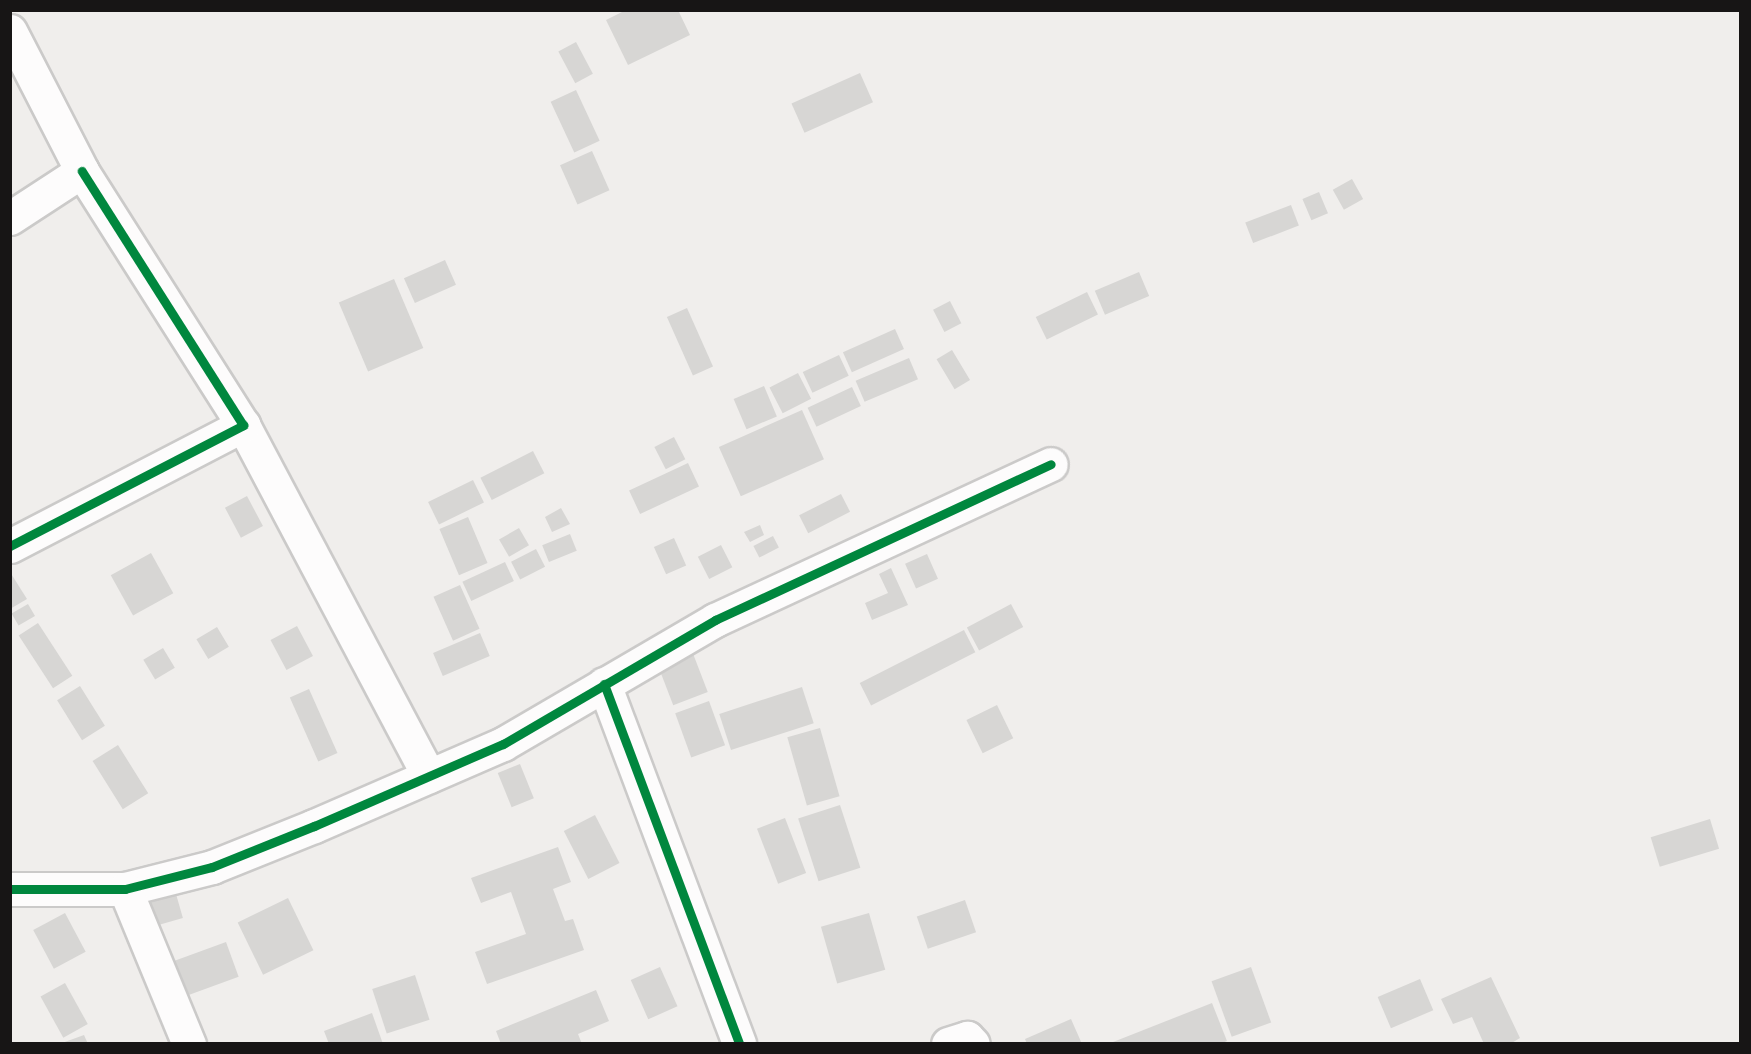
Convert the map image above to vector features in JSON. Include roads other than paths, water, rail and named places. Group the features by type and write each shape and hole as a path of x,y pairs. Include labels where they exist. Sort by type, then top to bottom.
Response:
{"street":[{"path":"10,31 82,171 243,424 429,776"},
{"path":"10,218 82,171"},
{"path":"10,546 243,424"},
{"path":"10,889 125,890 212,867 503,744 715,620 1051,464"},
{"path":"604,684 739,1044"},
{"path":"125,890 189,1044"},
{"path":"948,1044 967,1038 973,1044"}]}
